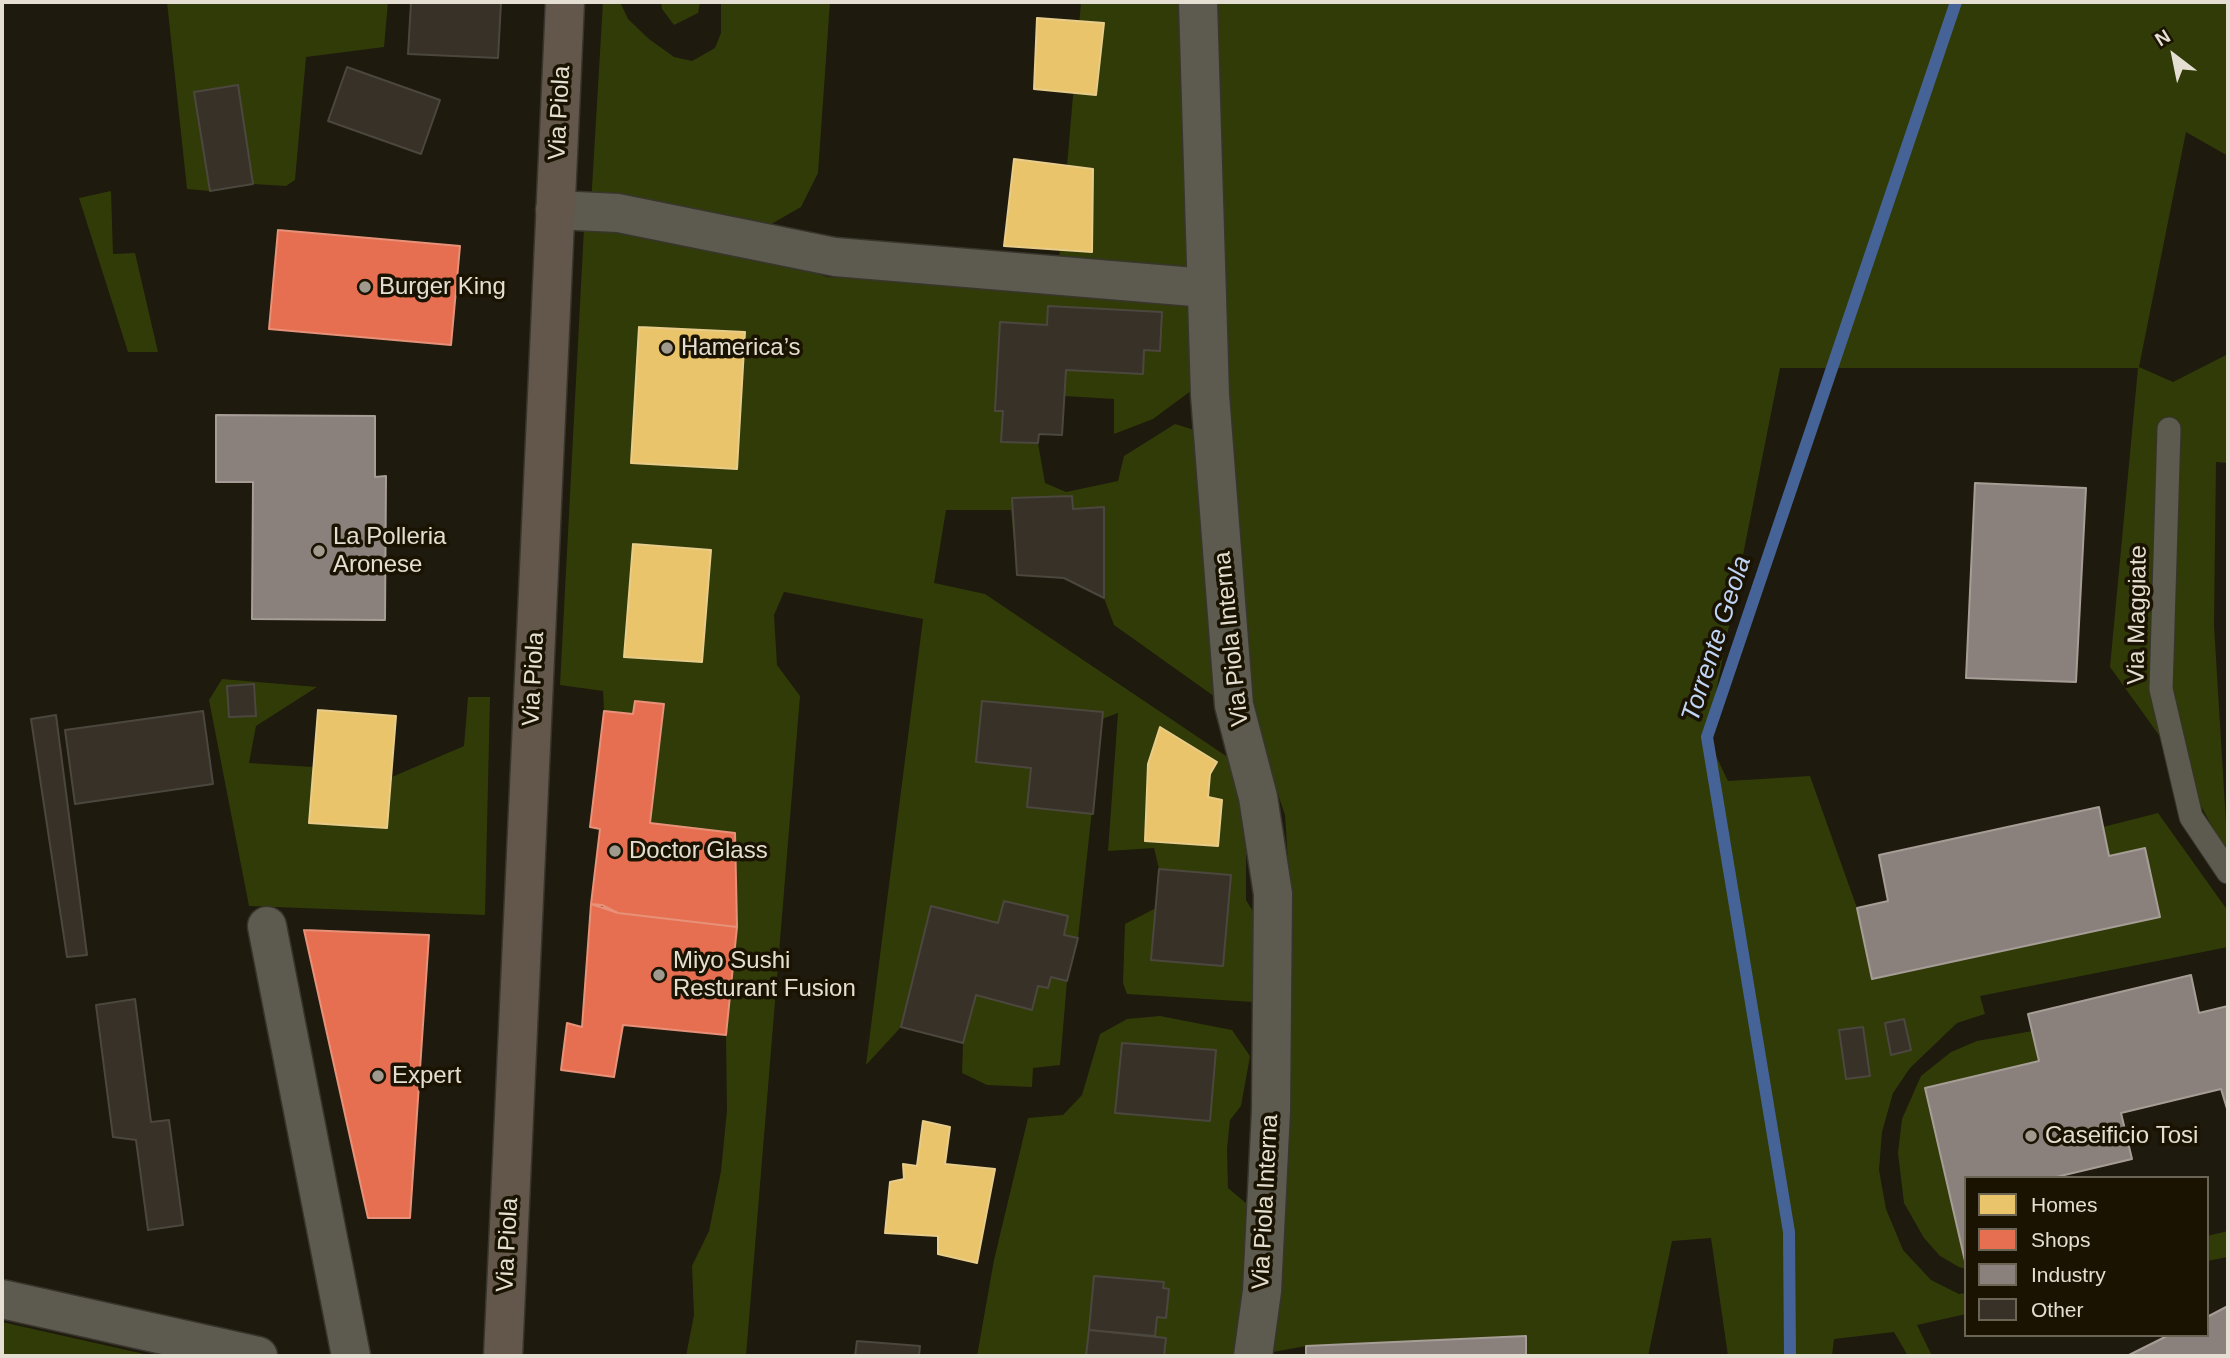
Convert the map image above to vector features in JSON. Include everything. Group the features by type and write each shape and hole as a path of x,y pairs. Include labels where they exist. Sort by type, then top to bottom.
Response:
{"main road":[{"name":"Via Piola","path":"503,1356 565,2"}],"street":[{"name":"Via Piola Interna","path":"1198,2 1210,395 1234,705 1258,797 1273,894 1271,1111 1262,1291 1253,1356"},
{"path":"555,210 618,213 835,257 1206,288"},
{"path":"267,926 351,1356"},
{"path":"2,1299 258,1356"}],"lane":[{"name":"Via Maggiate","path":"2169,429 2161,689 2192,817 2228,872"}],"green space":[{"path":"167,2 388,2 384,47 306,57 295,180 286,186 253,184 210,191 187,189"},
{"path":"603,2 620,2 628,19 649,39 674,57 692,61 715,48 721,33 721,2 830,2 818,173 801,207 766,227 591,204"},
{"path":"661,2 700,2 698,13 674,25 662,9"},
{"path":"1081,2 1185,2 1193,280 1058,271"},
{"path":"1212,2 2228,2 2228,156 2186,132 2139,367 2173,382 2228,354 2228,463 2216,462 2214,625 2228,856 2174,756 2110,667 2138,368 1780,368 1707,737 1728,781 1810,776 1857,908 1872,979 2160,916 2145,848 2109,856 2103,827 2158,813 2228,911 2228,947 1980,996 1985,1014 1957,1023 1910,1068 1893,1093 1882,1132 1879,1170 1886,1209 1903,1250 1931,1280 1959,1294 1964,1293 1964,1314 1917,1325 1932,1356 1908,1356 1894,1332 1834,1339 1832,1356 1728,1356 1711,1238 1672,1241 1648,1356 1526,1356 1525,1337 1306,1346 1273,1352 1290,893 1285,815 1247,703 1217,319"},
{"path":"111,191 113,254 135,253 158,352 128,352 79,198"},
{"path":"584,228 762,254 827,277 1196,294 1199,385 1153,419 1114,434 1114,399 1064,396 1066,370 1142,373 1144,350 1160,350 1162,312 1049,306 1047,325 1000,322 995,411 1003,411 1002,441 1038,443 1045,483 1066,492 1118,481 1124,456 1175,424 1201,432 1225,704 1114,625 1104,598 1064,578 1017,575 1011,510 946,510 934,583 985,594 1235,762 1246,828 1246,900 1259,921 1253,1002 1127,994 1123,983 1125,924 1156,908 1159,869 1154,848 1108,851 1118,713 1102,719 1078,938 1067,981 1060,1065 1033,1068 1032,1087 987,1085 962,1073 963,1043 901,1027 866,1065 923,619 784,592 774,615 777,665 800,696 746,1356 686,1356 694,1315 692,1266 709,1231 721,1171 727,1110 726,1035 650,823 664,704 635,701 633,714 604,711 603,691 560,685"},
{"path":"222,679 317,687 256,726 249,763 313,767 309,823 387,828 392,777 464,746 468,697 490,697 485,915 249,906 209,700"},
{"path":"1160,1016 1232,1030 1250,1056 1241,1106 1230,1120 1227,1149 1228,1188 1253,1209 1239,1356 977,1356 994,1260 1028,1118 1063,1115 1082,1095 1100,1034 1127,1019"},
{"path":"2032,1031 2039,1061 1925,1088 1964,1253 1964,1268 1940,1256 1924,1238 1904,1203 1898,1153 1902,1119 1921,1076 1951,1052 1977,1041"},
{"path":"2228,1231 2228,1257 2209,1261 2209,1236"},
{"path":"2,1322 153,1356 2,1356"}],"building: Homes":[{"path":"1037,18 1104,23 1096,95 1034,89"},
{"path":"1014,159 1093,169 1092,252 1004,246"},
{"path":"639,327 745,332 737,469 631,463"},
{"path":"633,544 711,550 702,662 624,657"},
{"path":"318,710 396,716 387,828 309,823"},
{"path":"1160,727 1217,762 1210,774 1208,797 1222,800 1218,846 1145,841 1148,764"},
{"path":"923,1121 950,1127 945,1164 995,1169 977,1263 938,1254 938,1236 885,1233 890,1182 904,1179 903,1164 917,1166"}],"building: Shops":[{"name":"Burger King","path":"278,230 460,246 451,345 269,329"},
{"path":"635,701 664,704 650,823 735,833 737,927 618,913 602,905 591,904 600,829 590,827 604,711 633,714"},
{"name":"Miyo Sushi Resturant Fusion","path":"591,904 618,913 737,927 726,1035 623,1025 614,1077 561,1070 567,1023 582,1027"},
{"name":"Expert","path":"304,930 429,935 410,1218 368,1218"}],"building: Industry":[{"name":"La Polleria Aronese","path":"216,415 375,416 375,477 386,476 385,620 252,619 253,482 216,482"},
{"path":"1975,483 2086,488 2076,682 1966,678"},
{"path":"2099,807 2109,856 2145,848 2160,917 1872,979 1857,908 1888,901 1879,855"},
{"name":"Caseificio Tosi","path":"2191,975 2199,1013 2228,1006 2228,1112 2221,1089 2121,1113 2132,1159 2060,1176 1964,1176 1964,1257 1925,1088 2039,1061 2028,1014"},
{"path":"2228,1306 2228,1356 2127,1356 2165,1337 2209,1337 2209,1316"},
{"path":"1526,1336 1526,1356 1306,1356 1306,1346"}],"building: Other":[{"path":"411,2 501,2 498,58 408,54"},
{"path":"347,67 440,100 421,154 328,121"},
{"path":"238,85 253,184 210,191 194,92"},
{"path":"1048,306 1162,312 1160,351 1144,350 1143,374 1066,370 1062,435 1039,434 1038,443 1001,442 1003,411 995,411 1000,322 1047,325"},
{"path":"1072,496 1073,509 1104,507 1104,598 1064,578 1017,575 1012,498"},
{"path":"254,684 256,716 229,717 227,686"},
{"path":"982,701 1103,712 1093,814 1027,807 1031,768 976,762"},
{"path":"203,711 213,784 75,804 65,730"},
{"path":"56,715 87,955 67,957 31,719"},
{"path":"1159,869 1231,875 1223,966 1151,960"},
{"path":"1004,901 1068,916 1064,935 1078,938 1067,981 1051,977 1048,988 1038,986 1032,1010 976,995 963,1043 901,1027 931,906 998,923"},
{"path":"135,999 151,1122 169,1120 183,1225 148,1230 136,1140 113,1137 96,1005"},
{"path":"1904,1019 1911,1050 1891,1055 1885,1023"},
{"path":"1863,1027 1870,1076 1846,1079 1839,1030"},
{"path":"1122,1043 1216,1050 1210,1121 1115,1113"},
{"path":"1094,1276 1164,1282 1163,1288 1169,1289 1166,1318 1157,1317 1155,1336 1089,1330"},
{"path":"1089,1330 1166,1338 1164,1356 1086,1356"},
{"path":"857,1341 920,1346 919,1356 855,1356"}],"waterway":[{"name":"Torrente Geola","path":"1790,1356 1789,1232 1707,737 1956,2"}],"place":[{"name":"Burger King","path":"365,287"},
{"name":"Hamerica’s","path":"667,348"},
{"name":"La Polleria Aronese","path":"319,551"},
{"name":"Doctor Glass","path":"615,851"},
{"name":"Miyo Sushi Resturant Fusion","path":"659,975"},
{"name":"Expert","path":"378,1076"},
{"name":"Caseificio Tosi","path":"2031,1136"}]}
